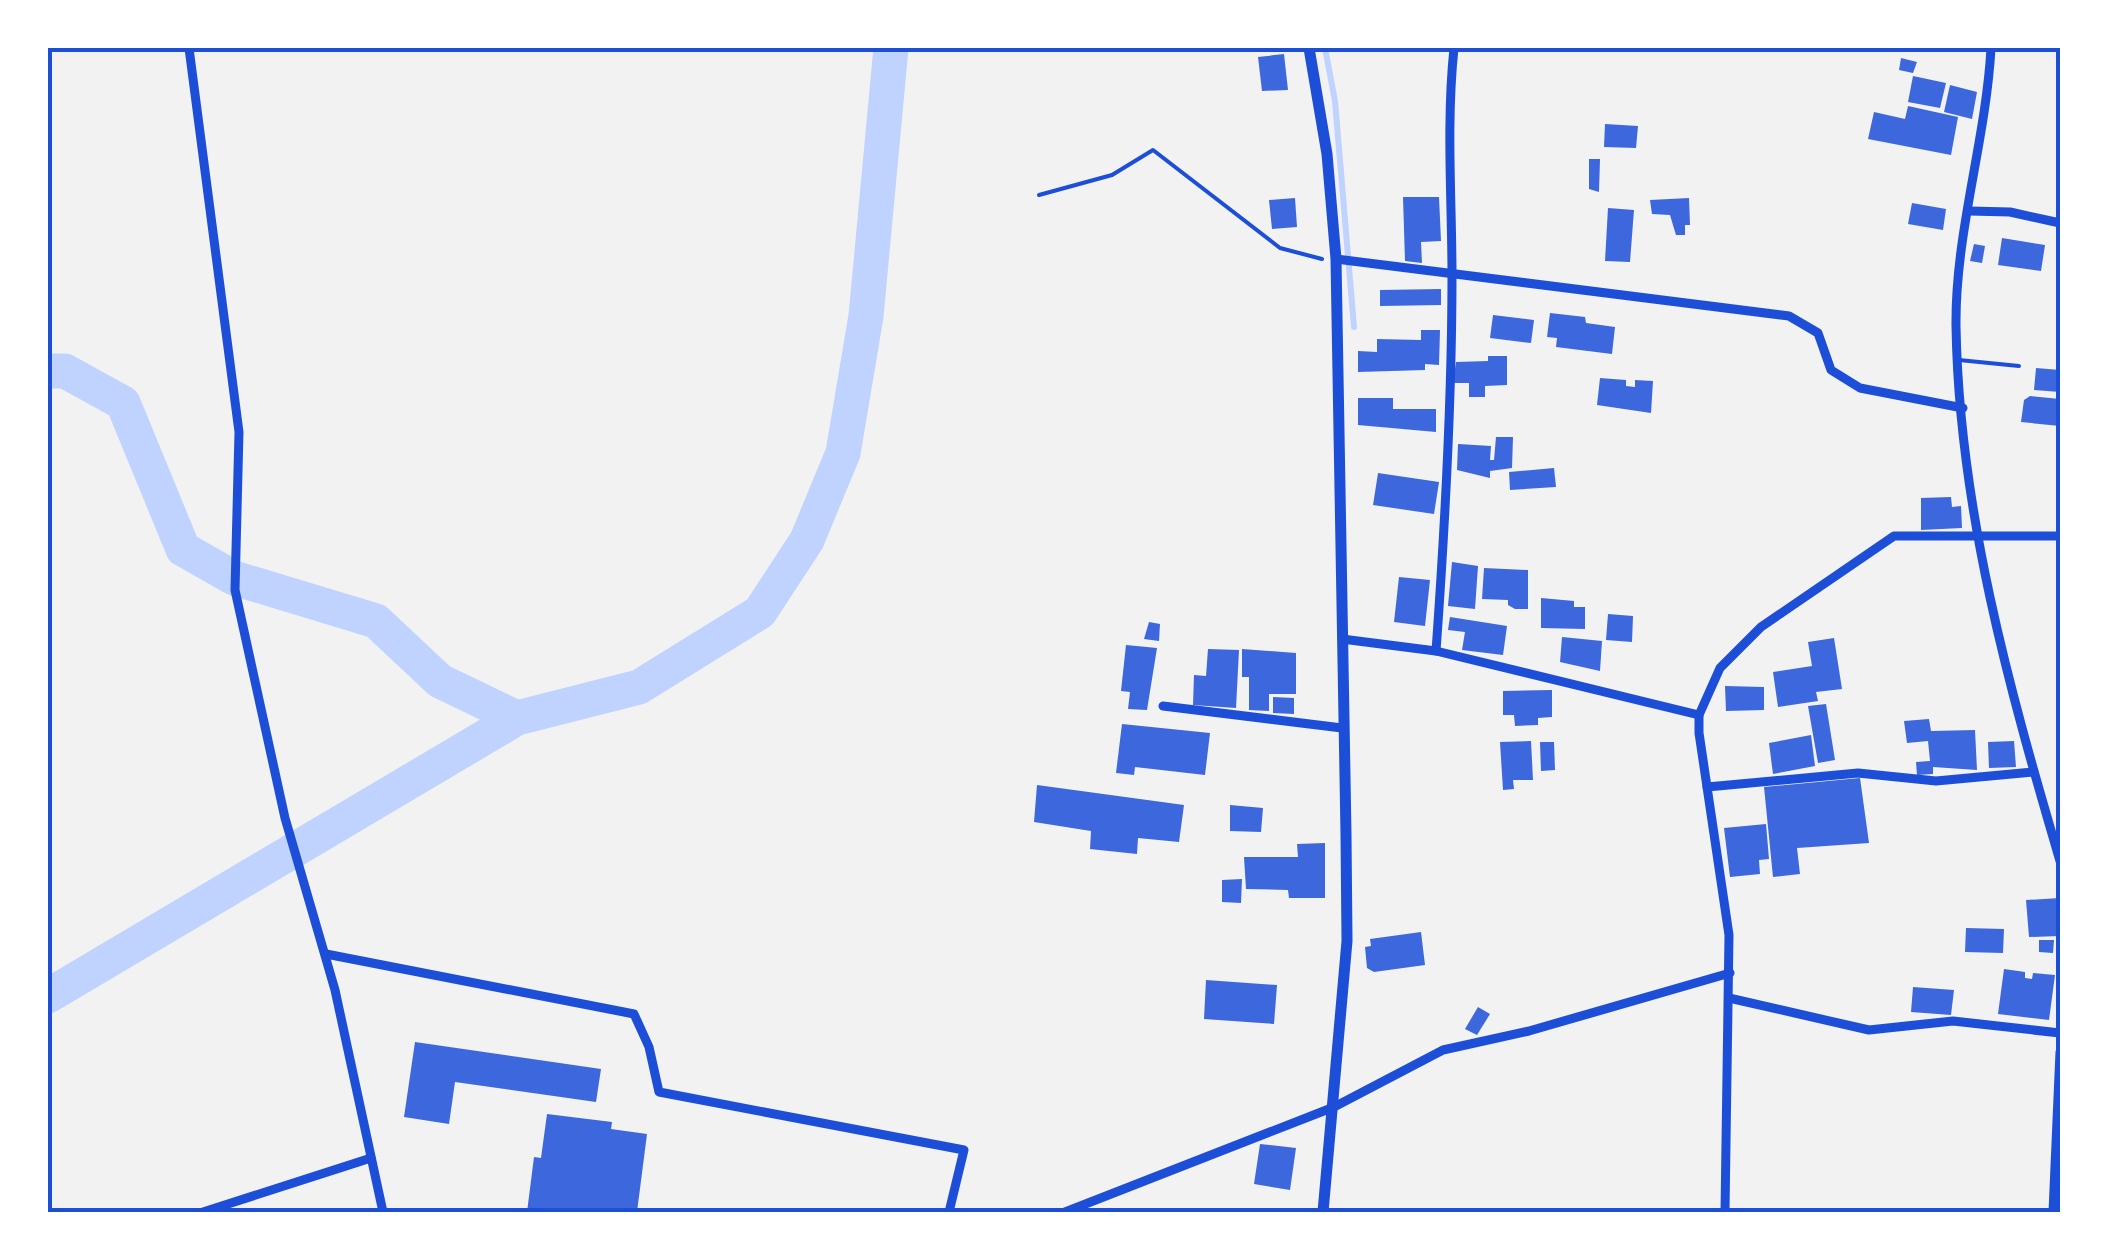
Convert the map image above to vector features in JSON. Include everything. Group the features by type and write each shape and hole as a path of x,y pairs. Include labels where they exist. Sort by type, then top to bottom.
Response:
{"street":[{"path":"189,48 239,432 234,590 300,877 326,954 383,1212"},
{"path":"1309,48 1345,260 1342,728 1347,941 1322,1212"},
{"path":"1436,651 1448,490 1452,273 1446,118 1454,48"},
{"path":"1991,48 1956,324 1963,408 1979,533 2013,707 2060,861"},
{"path":"1969,211 2010,212 2060,224"},
{"path":"1345,260 1789,316 1818,334 1831,370 1860,388 1963,408"},
{"path":"1725,1212 1722,1133 1730,973 1699,715 1720,668 1762,628 1894,536 2060,536"},
{"path":"1342,639 1436,651 1699,715"},
{"path":"1164,706 1342,728"},
{"path":"1707,787 1858,773 1936,780 2033,772"},
{"path":"326,954 634,1014 649,1047 659,1092 964,1150 949,1212"},
{"path":"1065,1212 1334,1107 1443,1050 1530,1031 1730,973"},
{"path":"1729,998 1869,1030 1953,1021 2060,1033"},
{"path":"2053,1212 2060,1052"},
{"path":"203,1212 370,1158"}],"lane":[{"path":"1959,360 2019,366"}],"path":[{"path":"1039,194 1112,176 1153,150 1280,248 1345,260"}],"building":[{"path":"1284,54 1288,90 1262,91 1258,57"},
{"path":"1901,58 1917,62 1913,73 1899,70"},
{"path":"1913,76 1946,83 1940,108 1908,102"},
{"path":"1950,85 1977,92 1972,119 1944,112"},
{"path":"1908,106 1958,117 1951,155 1868,139 1874,112 1905,119"},
{"path":"1605,124 1638,126 1636,148 1604,147"},
{"path":"1589,159 1600,159 1599,192 1589,189"},
{"path":"1403,197 1439,197 1441,241 1421,242 1422,263 1405,261"},
{"path":"1295,198 1297,227 1272,229 1269,200"},
{"path":"1689,198 1690,225 1685,225 1685,235 1676,235 1670,215 1652,214 1650,200"},
{"path":"1912,203 1946,209 1943,230 1908,224"},
{"path":"1608,208 1634,210 1630,262 1605,261"},
{"path":"2002,238 2045,245 2041,271 1998,265"},
{"path":"1974,244 1985,246 1982,263 1970,261"},
{"path":"1441,289 1441,305 1380,306 1380,290"},
{"path":"1550,313 1585,317 1586,323 1615,327 1612,354 1556,347 1557,338 1547,337"},
{"path":"1493,315 1534,320 1531,343 1490,338"},
{"path":"1421,330 1440,330 1439,365 1425,364 1425,370 1358,372 1358,351 1377,352 1377,339 1421,340"},
{"path":"1488,356 1507,356 1507,385 1485,386 1485,397 1469,397 1469,383 1453,383 1456,362 1488,361"},
{"path":"2036,368 2060,370 2060,392 2034,390"},
{"path":"1600,378 1626,380 1626,386 1635,387 1635,380 1653,381 1651,413 1597,405"},
{"path":"2030,396 2060,399 2060,426 2021,422 2024,400"},
{"path":"1358,398 1393,398 1393,409 1436,409 1436,432 1358,425"},
{"path":"1496,437 1513,437 1512,468 1490,471 1490,478 1457,470 1458,444 1491,446 1490,460 1494,460"},
{"path":"1554,468 1556,487 1510,490 1509,472"},
{"path":"1378,473 1439,482 1434,514 1373,505"},
{"path":"1951,497 1952,507 1961,506 1962,528 1921,530 1921,498"},
{"path":"1452,562 1478,566 1475,609 1448,606"},
{"path":"1484,568 1528,570 1528,609 1515,609 1508,605 1508,600 1482,599"},
{"path":"1399,577 1430,580 1425,626 1394,622"},
{"path":"1541,598 1574,601 1574,607 1585,607 1585,629 1541,628"},
{"path":"1608,614 1633,616 1632,642 1606,640"},
{"path":"1450,617 1507,626 1503,655 1462,650 1465,632 1448,630"},
{"path":"1149,622 1160,624 1159,641 1144,639"},
{"path":"1562,637 1602,641 1600,671 1560,662"},
{"path":"1834,638 1842,689 1816,692 1818,701 1778,707 1773,672 1812,666 1808,642"},
{"path":"1126,645 1157,648 1147,710 1128,709 1130,692 1121,691"},
{"path":"1208,649 1239,650 1236,708 1193,705 1194,675 1206,676"},
{"path":"1242,649 1296,653 1296,694 1269,694 1269,711 1249,710 1249,677 1242,677"},
{"path":"1725,686 1764,687 1764,710 1726,711"},
{"path":"1552,690 1552,717 1538,718 1538,725 1515,726 1514,715 1503,715 1503,691"},
{"path":"1273,697 1294,698 1294,714 1273,713"},
{"path":"1826,704 1835,760 1818,763 1808,706"},
{"path":"1929,719 1931,731 1975,730 1977,770 1933,767 1933,774 1917,775 1916,762 1930,761 1928,741 1907,743 1904,721"},
{"path":"1122,724 1210,733 1205,775 1135,767 1134,775 1116,773"},
{"path":"1811,735 1815,766 1773,774 1769,743"},
{"path":"1531,741 1533,780 1513,780 1514,789 1503,790 1500,742"},
{"path":"2014,741 2016,767 1989,768 1988,742"},
{"path":"1540,742 1554,742 1555,770 1541,771"},
{"path":"1860,778 1869,843 1797,848 1800,874 1773,877 1764,787"},
{"path":"1037,785 1184,805 1179,842 1138,838 1137,854 1090,849 1091,831 1034,822"},
{"path":"1230,805 1263,808 1261,832 1230,831"},
{"path":"1766,824 1769,859 1759,860 1760,874 1730,877 1724,828"},
{"path":"1325,843 1325,898 1289,898 1288,890 1246,889 1244,857 1298,857 1297,844"},
{"path":"1242,879 1241,903 1222,902 1222,880"},
{"path":"2060,898 2060,936 2029,937 2026,900"},
{"path":"1966,928 2004,929 2003,953 1965,952"},
{"path":"1421,932 1425,965 1374,972 1367,968 1365,947 1371,946 1370,939"},
{"path":"2039,940 2054,940 2053,953 2039,952"},
{"path":"2004,969 2025,972 2025,978 2032,979 2033,973 2055,975 2049,1020 1998,1014"},
{"path":"1206,980 1277,985 1274,1024 1204,1019"},
{"path":"1913,987 1954,990 1951,1015 1911,1012"},
{"path":"1478,1007 1490,1014 1477,1035 1465,1029"},
{"path":"415,1042 601,1069 596,1102 455,1082 449,1124 404,1117"},
{"path":"547,1114 612,1122 611,1129 647,1134 637,1212 527,1212 534,1157 541,1158"},
{"path":"1260,1144 1296,1148 1290,1190 1254,1184"}],"waterway":[{"path":"48,996 517,718 639,687 760,612 807,540 843,453 866,316 891,48"},
{"path":"1325,48 1335,101 1354,327"},
{"path":"48,371 65,371 123,403 183,549 234,578 376,621 440,681 517,718"}]}
